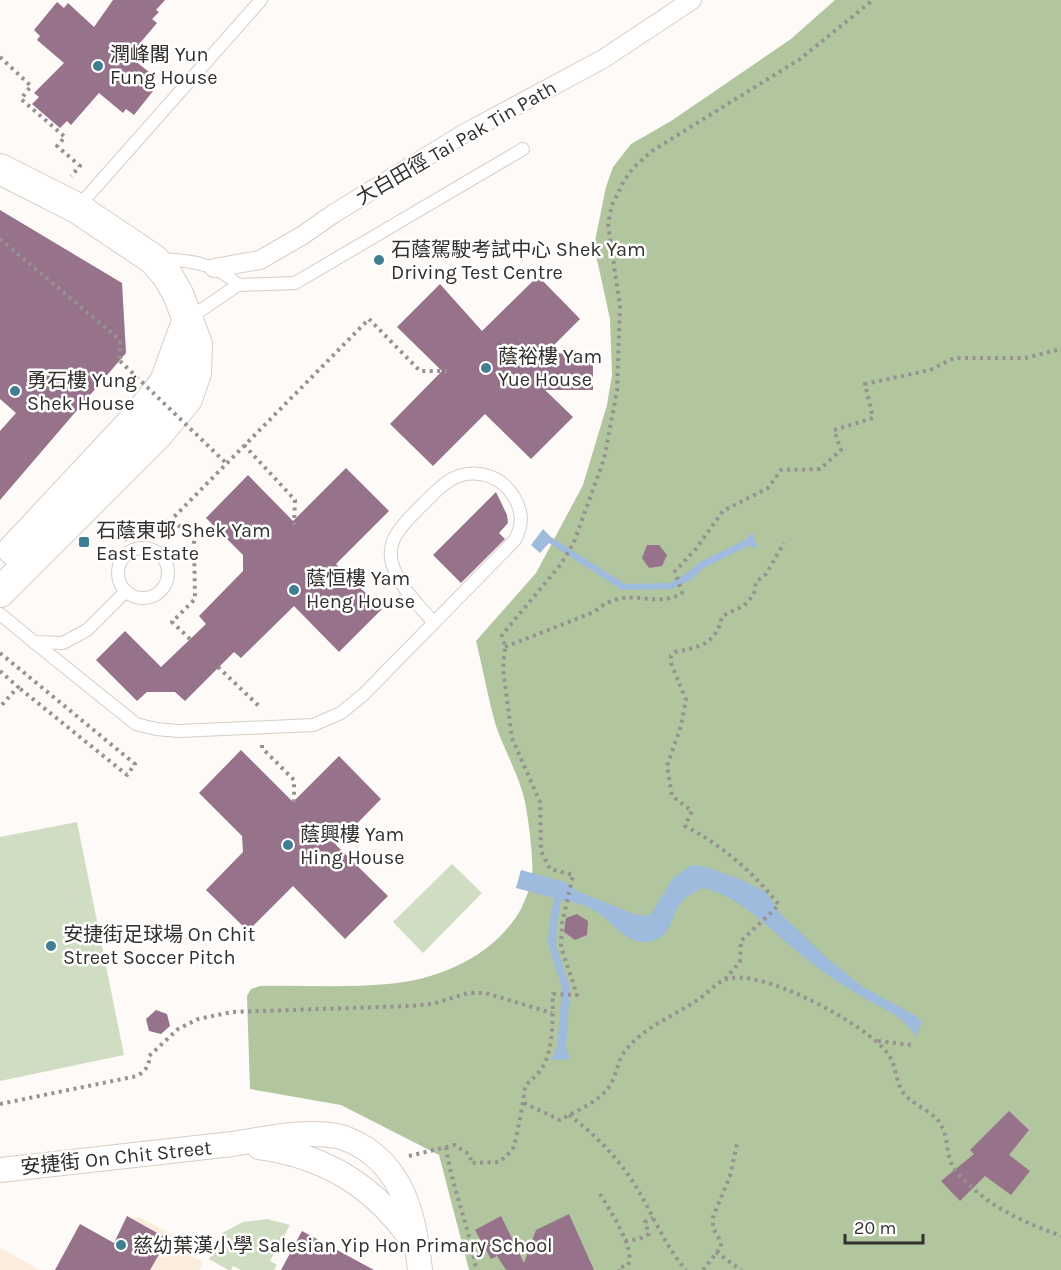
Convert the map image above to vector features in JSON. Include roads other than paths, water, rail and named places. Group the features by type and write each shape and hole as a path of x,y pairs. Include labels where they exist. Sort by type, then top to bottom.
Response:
{"street":[{"name":"大白田徑 Tai Pak Tin Path","path":"214,268 260,260 465,133 603,58 692,0"},
{"path":"0,169 72,195 153,259 167,274 188,318 197,344 196,374 187,399 156,436 0,592"},
{"path":"0,564 139,415 165,382 188,318"},
{"name":"安捷街 On Chit Street","path":"0,1170 300,1135 341,1136 362,1146 386,1166 398,1180 408,1201 419,1260"},
{"name":"安捷街 On Chit Street","path":"232,1144 279,1150 315,1161 364,1187 401,1224 419,1260"}],"lane":[{"path":"72,195 261,0"},
{"path":"188,318 238,285 295,283 523,149"},
{"name":"大白田徑 Tai Pak Tin Path","path":"153,259 189,260 214,268 230,277 238,285"},
{"path":"0,614 136,724 178,731 313,725 341,713 364,694 434,623 515,540 521,527 519,508 508,488 496,479 480,473 464,474 446,482 400,527 391,546 391,561 399,582 434,623"},
{"path":"143,547 153,549 161,555 167,563 169,573 162,591 144,598 126,591 120,583 118,573 120,563 126,555 134,549 143,547"},
{"path":"34,642 63,643 87,630 126,591"}],"water":[{"path":"543,529 551,537 625,584 670,583 700,562 747,539 752,532 758,548 748,546 704,568 689,581 671,589 622,590 549,543 540,553 531,545"},
{"path":"692,865 706,867 742,880 766,892 780,913 828,959 863,987 916,1016 922,1022 916,1037 904,1022 825,973 745,908 717,892 703,888 682,901 670,925 660,938 645,942 637,941 621,932 589,907 561,900 556,945 570,987 566,1048 570,1059 551,1060 557,1047 562,988 548,944 554,898 516,888 521,870 565,882 577,891 634,914 648,916 674,877"}],"place":[{"name":"潤峰閣 Yun Fung House","path":"98,66"},
{"name":"石蔭駕駛考試中心 Shek Yam Driving Test Centre","path":"379,260"},
{"name":"蔭裕樓 Yam Yue House","path":"486,368"},
{"name":"勇石樓 Yung Shek House","path":"15,391"},
{"name":"石蔭東邨 Shek Yam East Estate","path":"84,542"},
{"name":"蔭恒樓 Yam Heng House","path":"294,590"},
{"name":"蔭興樓 Yam Hing House","path":"288,845"},
{"name":"安捷街足球場 On Chit Street Soccer Pitch","path":"51,946"},
{"name":"慈幼葉漢小學 Salesian Yip Hon Primary School","path":"121,1245"}]}
